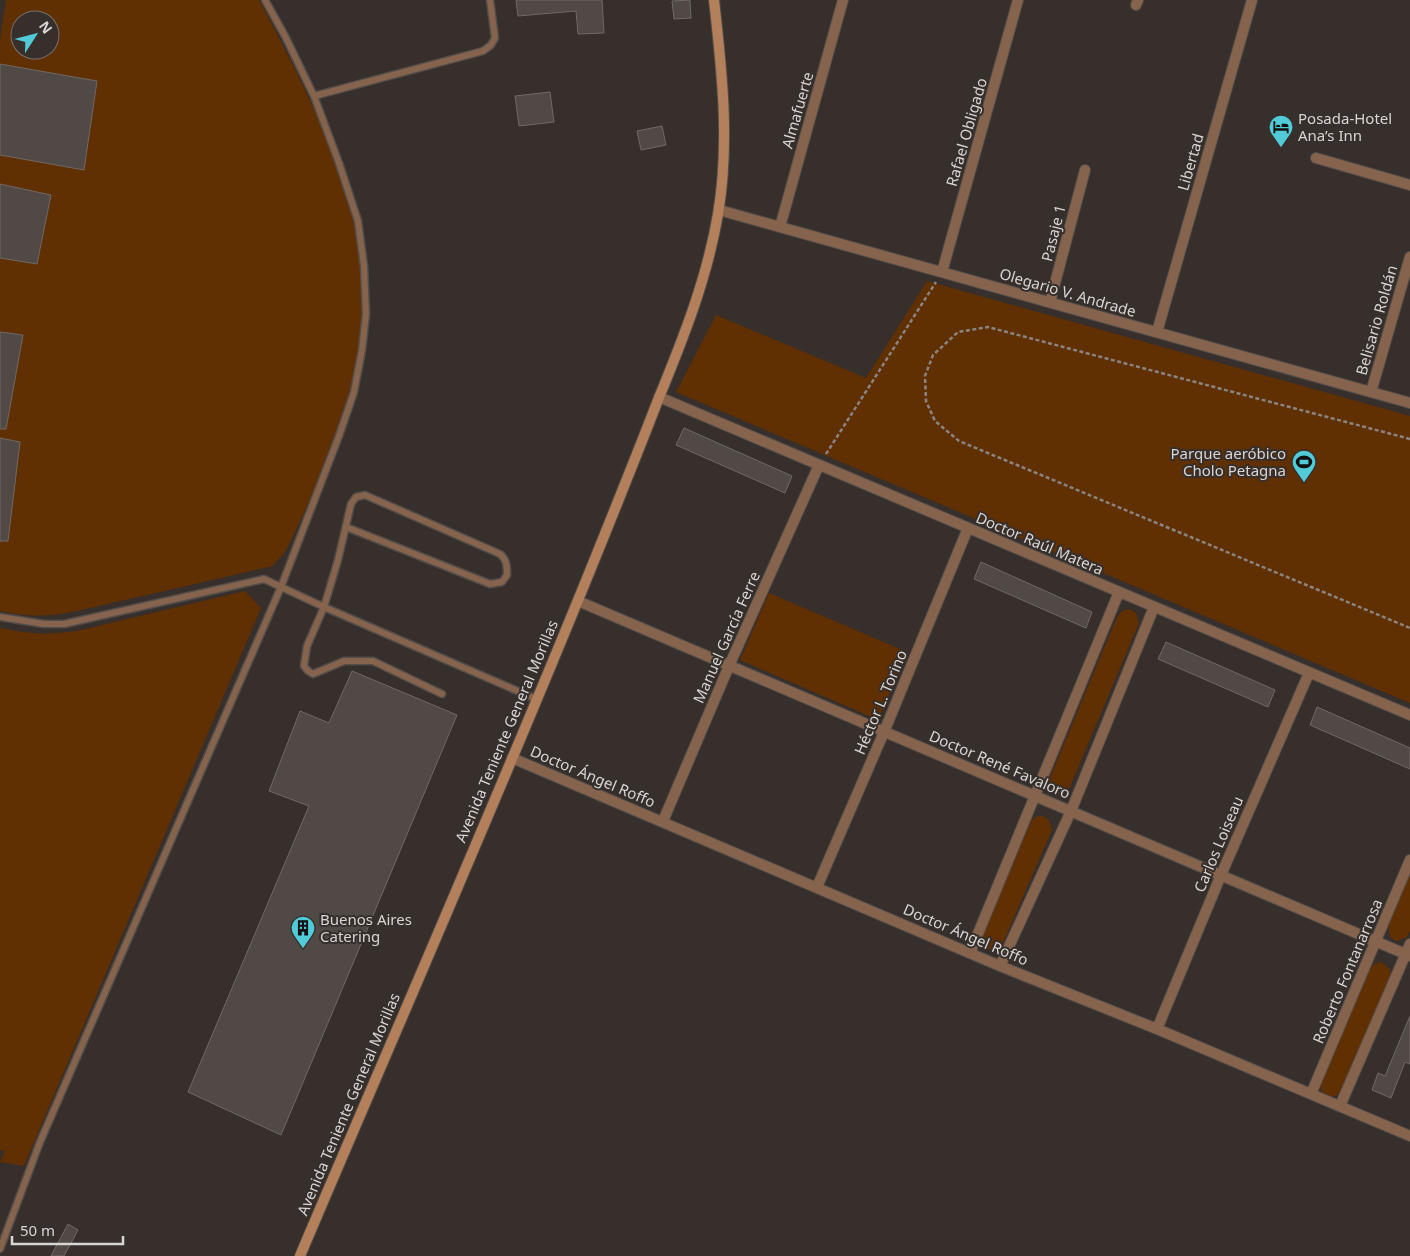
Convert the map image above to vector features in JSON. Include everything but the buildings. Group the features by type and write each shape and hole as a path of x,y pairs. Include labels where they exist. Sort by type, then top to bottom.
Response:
{"main road":[{"name":"Avenida Teniente General Morillas","path":"300,1256 578,601 660,397 700,289 712,246 719,210 723,164 725,116 714,0"}],"street":[{"name":"Almafuerte","path":"780,227 843,0"},
{"name":"Rafael Obligado","path":"942,272 1018,0"},
{"name":"Libertad","path":"1157,332 1252,0"},
{"path":"1316,158 1410,186"},
{"name":"Pasaje 1","path":"1050,302 1085,170"},
{"name":"Olegario V. Andrade","path":"719,210 1410,403"},
{"name":"Belisario Roldán","path":"1371,392 1410,258"},
{"name":"Doctor Raúl Matera","path":"660,397 1410,715"},
{"name":"Manuel García Ferre","path":"663,821 729,666 819,465"},
{"name":"Héctor L. Torino","path":"817,888 968,528"},
{"path":"970,953 1119,592"},
{"name":"Doctor René Favaloro","path":"578,601 1408,955"},
{"path":"1000,966 1071,811 1154,607"},
{"name":"Carlos Loiseau","path":"1157,1028 1309,673"},
{"name":"Doctor Ángel Roffo","path":"512,758 1000,966 1157,1028 1410,1136"},
{"name":"Roberto Fontanarrosa","path":"1311,1094 1410,860"},
{"path":"1340,1106 1408,955 1410,944"}],"lane":[{"path":"0,1249 40,1142 281,586 354,392 362,350 366,314 364,266 358,221 314,96 265,0"},
{"path":"314,96 483,51 491,45 495,38 490,0"},
{"path":"346,527 490,584 502,582 507,575 507,564 504,557 366,495 356,497 351,504 324,607 307,646 304,666 314,674 344,661 373,661 442,694"},
{"path":"0,617 44,624 64,624 264,578 324,607 536,698"}],"path":[{"path":"819,465 942,272"},
{"path":"1410,439 988,327 958,332 933,355 924,376 926,401 935,421 959,441 1410,628"}],"shaded area":[{"path":"6,0 259,0 307,93 334,159 355,225 361,259 362,313 360,341 355,368 340,422 321,473 286,551 273,566 67,613 38,616 0,611 0,41"},
{"path":"927,281 1410,416 1410,703 676,392 716,315 866,378"},
{"path":"245,591 261,608 24,1166 0,1162 5,1151 0,1150 0,628 38,633 77,631"},
{"path":"769,593 907,652 878,720 740,660"},
{"path":"1130,609 1136,613 1139,623 1069,789 1062,794 1054,794 1050,788 1049,780 1117,617 1122,611"},
{"path":"1038,816 1049,820 1052,830 1002,945 997,950 986,949 982,943 982,935 1030,824"},
{"path":"1410,872 1410,931 1406,938 1396,941 1390,937 1388,926"},
{"path":"1381,962 1390,969 1391,976 1342,1091 1335,1096 1327,1095 1322,1092 1320,1085 1369,970 1374,964"}],"place":[{"name":"Posada-Hotel Ana’s Inn","path":"1281,148"},
{"name":"Parque aeróbico Cholo Petagna","path":"1304,483"},
{"name":"Buenos Aires Catering","path":"303,949"}]}
